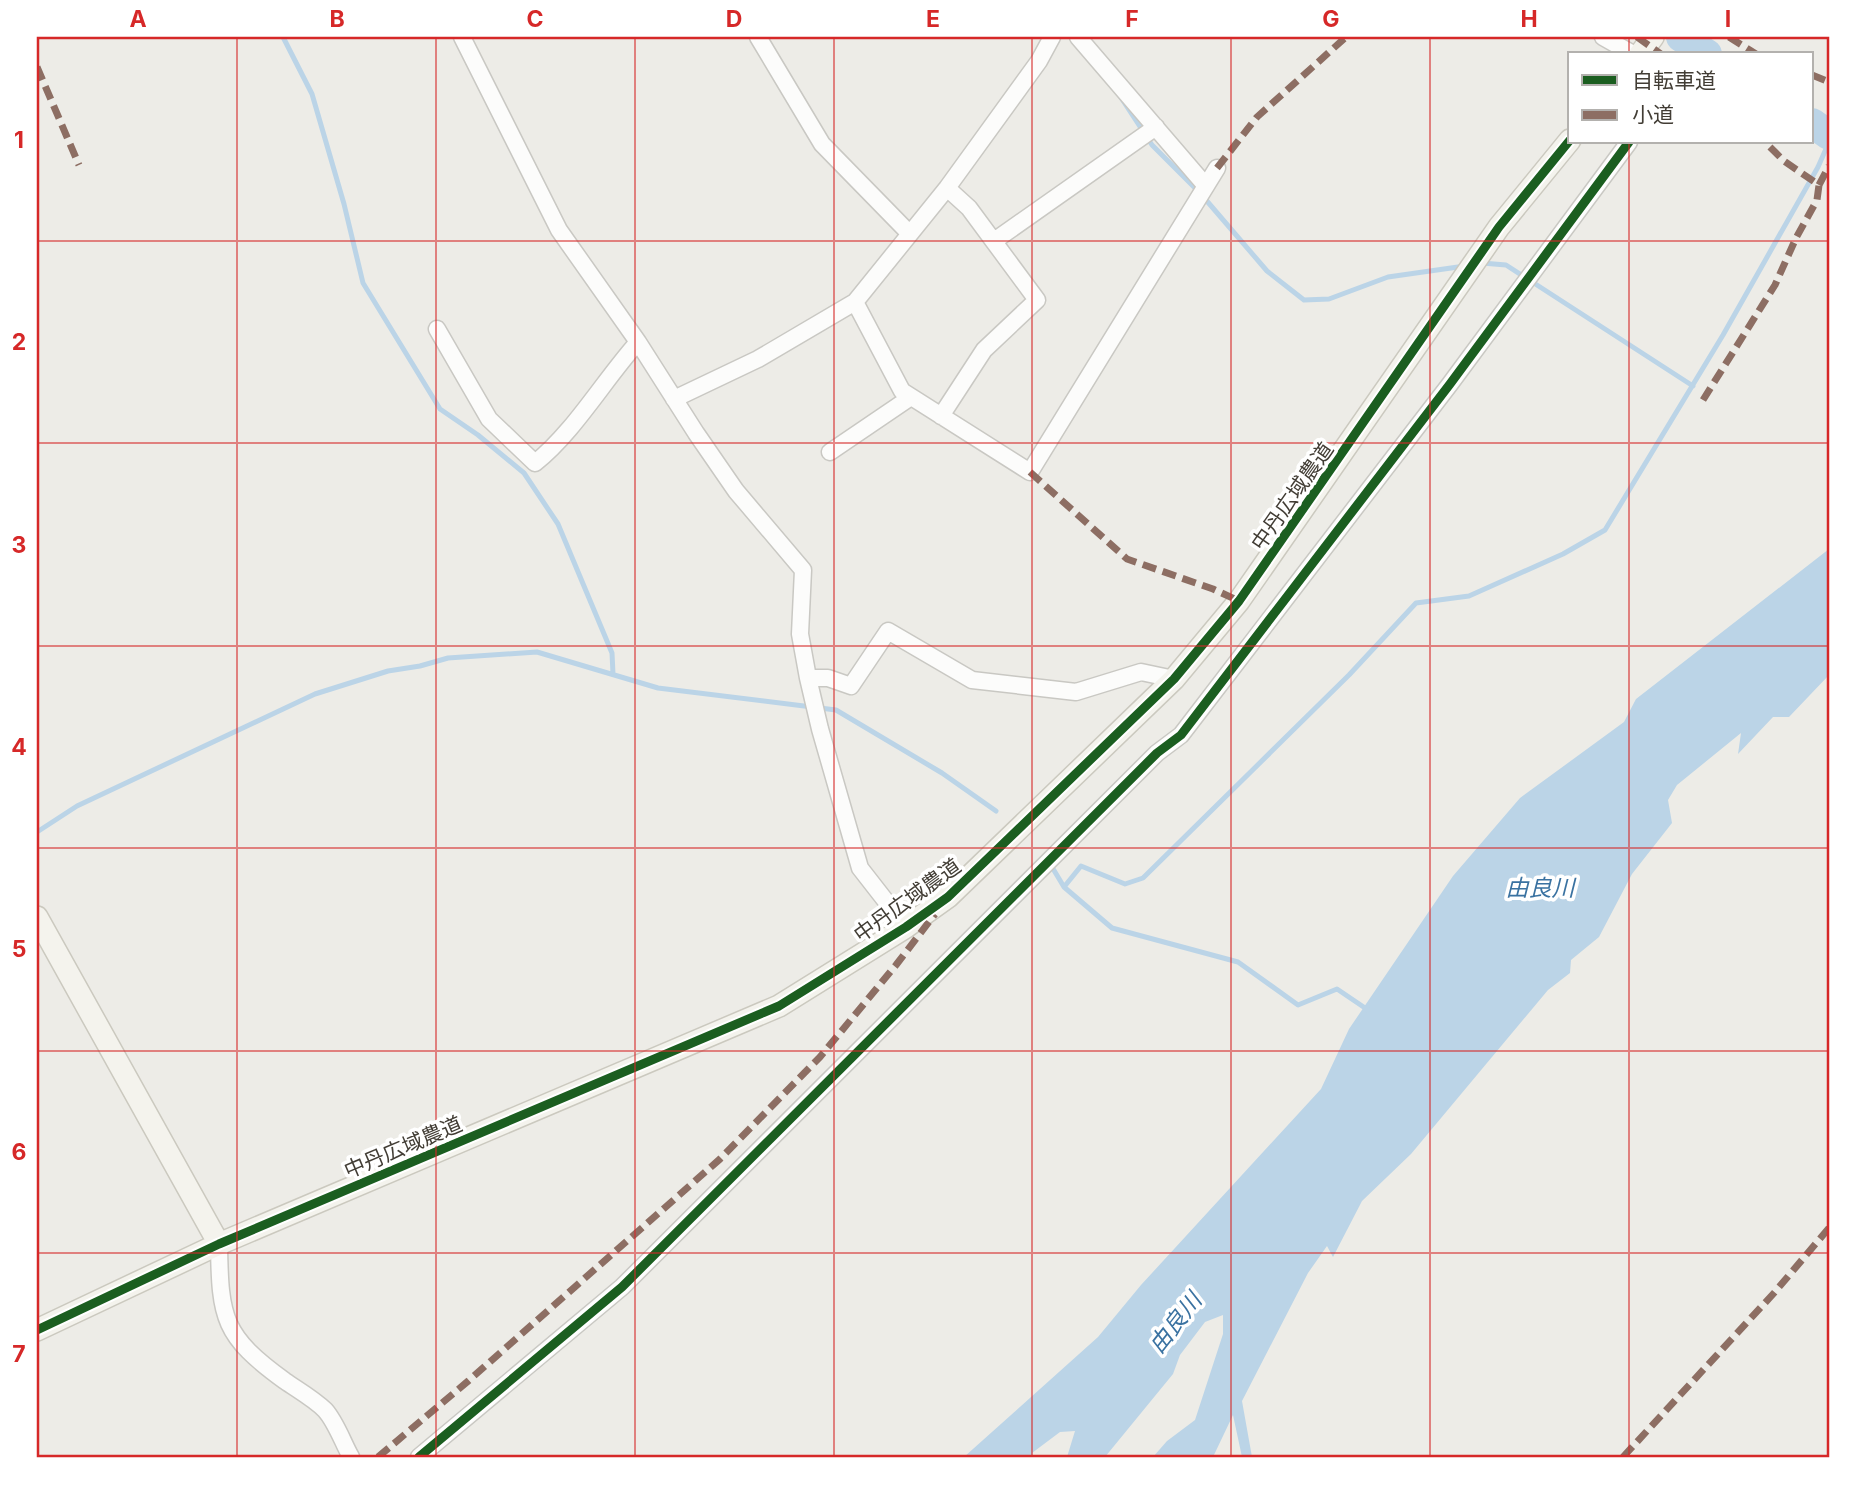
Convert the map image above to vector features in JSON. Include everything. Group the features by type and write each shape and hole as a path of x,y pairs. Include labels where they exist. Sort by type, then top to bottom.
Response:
{"street":[{"path":"462,37 559,230 638,342 737,491 803,570 800,634 820,729 860,868 906,927"},
{"path":"758,37 822,144 910,234"},
{"path":"674,399 758,359 855,302 947,188 1039,61 1052,37"},
{"path":"1078,37 1206,186"},
{"path":"1603,37 1642,49"},
{"path":"994,241 1156,127"},
{"name":"中丹広域農道","path":"37,1330 219,1244 779,1006 906,927 948,897 1174,678 1252,586 1499,227 1568,142"},
{"path":"419,1457 622,1287 1157,753 1181,735 1450,384 1628,144"},
{"path":"855,302 902,391 1030,472 1217,168"},
{"path":"941,416 984,350 1037,300 969,208 947,188"},
{"path":"437,329 489,419 535,463 555,447 612,371 638,342"},
{"path":"830,452 911,397"},
{"path":"811,686 828,678 851,686 888,631 972,680 1076,692 1140,672 1174,678"},
{"path":"37,917 219,1244 220,1294 225,1317 239,1342 265,1366 326,1410 351,1457"}],"water":[{"name":"由良川","path":"1829,549 1829,675 1789,717 1773,717 1738,754 1741,733 1677,785 1668,800 1672,823 1632,874 1599,937 1571,960 1570,973 1548,990 1411,1154 1362,1201 1333,1257 1327,1246 1308,1273 1242,1401 1252,1457 1242,1457 1233,1415 1213,1457 1153,1457 1167,1441 1195,1420 1223,1334 1223,1315 1205,1322 1180,1355 1173,1374 1105,1457 1067,1457 1075,1431 1060,1432 1032,1453 1033,1457 964,1457 1098,1337 1141,1285 1321,1089 1349,1029 1453,876 1520,798 1624,722 1636,699"}],"waterway":[{"path":"283,37 312,94 344,204 363,283 440,409 478,435 524,473 558,524 612,653 613,674"},
{"path":"1681,37 1704,52"},
{"path":"1120,96 1152,145 1200,193 1267,271 1304,300 1329,299 1388,277 1465,266"},
{"path":"1814,124 1829,135"},
{"path":"1064,887 1081,866 1125,884 1143,878 1349,675 1416,603 1469,596 1563,554 1605,530 1723,335 1818,167 1829,142"},
{"path":"1482,263 1506,265 1693,386"},
{"path":"37,832 77,806 315,694 388,671 448,658 537,652 658,688 836,710 942,773 996,811"},
{"path":"1049,862 1064,887 1112,928 1238,962 1298,1005 1337,989 1368,1010"}],"marked path":[{"path":"1217,168 1257,117 1346,37"},
{"path":"1637,37 1658,52"},
{"path":"1729,37 1753,52"},
{"path":"37,67 79,165"},
{"path":"1814,76 1829,82"},
{"path":"1703,400 1775,285 1817,200 1819,185 1784,161 1767,144"},
{"path":"1819,185 1829,166"},
{"path":"1030,472 1127,559 1213,589 1239,601"},
{"path":"378,1457 720,1159 820,1057 935,914"},
{"path":"1623,1457 1774,1293 1829,1228"}],"cycle path":[{"path":"37,1330 219,1244 779,1006 906,927 948,897 1174,679 1239,601 1499,227 1568,142"},
{"path":"419,1457 622,1287 1157,753 1181,735 1450,384 1628,144"}]}
